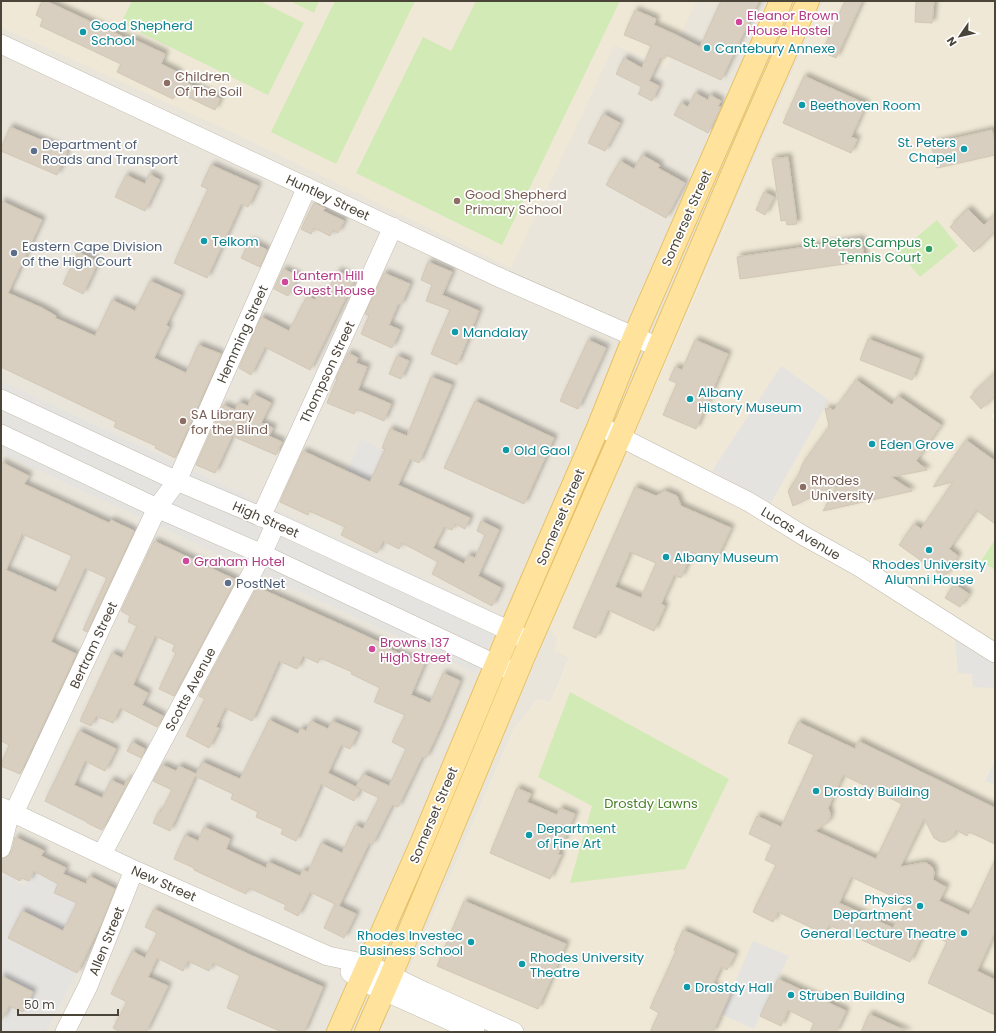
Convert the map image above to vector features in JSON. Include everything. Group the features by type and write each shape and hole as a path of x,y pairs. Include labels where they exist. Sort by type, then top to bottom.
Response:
{"main road":[{"name":"Somerset Street","path":"338,1032 421,844 599,425 634,337 781,1"},
{"name":"Somerset Street","path":"366,1032 530,642 808,1"},
{"path":"768,32 790,43"},
{"path":"709,167 730,180"}],"street":[{"name":"Huntley Street","path":"1,44 496,276 634,337 658,346"},
{"name":"Hemming Street","path":"177,481 307,187"},
{"name":"Thompson Street","path":"268,520 394,227"},
{"name":"High Street","path":"1,399 177,481 268,520 530,642"},
{"name":"Lucas Avenue","path":"599,425 749,502 804,536 858,566 995,653"},
{"path":"1,434 157,508 262,554 497,665 518,672"},
{"name":"Bertram Street","path":"1,848 8,811 157,508 177,481"},
{"name":"Scotts Avenue","path":"102,854 262,554 268,520"},
{"name":"New Street","path":"8,811 134,870 387,983"},
{"name":"Allen Street","path":"65,1032 88,986 134,870"},
{"path":"387,983 475,1032"},
{"path":"387,983 425,992 514,1032"}],"shaded area":[{"path":"1,1 824,1 633,435 558,640 555,651 570,657 550,703 538,699 514,729 414,960 380,1032 1,1032"},
{"name":"Good Shepherd Primary School","path":"1,1 696,1 666,68 614,45 511,268 234,133 1,27"},
{"name":"Rhodes University","path":"824,1 995,1 995,413 992,416 995,419 995,539 981,561 995,570 995,1032 380,1032 414,960 514,729 538,699 550,703 570,658 554,651 558,640 549,628"},
{"path":"781,366 829,400 771,503 712,471"},
{"path":"1,381 503,616 476,673 1,453"},
{"path":"361,439 384,451 362,501 344,492 353,474 347,471"},
{"path":"955,640 967,642 995,660 995,688 973,687 972,674 958,673"},
{"path":"995,761 995,785 985,781"},
{"path":"12,861 22,866 15,882 24,886 34,871 58,884 54,893 77,903 63,931 22,911 8,938 77,973 45,1032 1,1032 1,1021 9,1006 23,1012 33,992 1,976 1,879 3,880"},
{"path":"753,941 789,956 754,1029 721,1014"}],"green space":[{"path":"132,1 260,1 304,23 268,95 121,23"},
{"path":"290,1 319,1 314,13"},
{"path":"335,1 415,1 336,164 271,132"},
{"path":"476,1 620,1 502,245 356,173 423,37 451,51"},
{"name":"St. Peters Campus Tennis Court","path":"937,220 958,246 920,277 899,252"},
{"path":"995,539 995,570 981,561"},
{"name":"Drostdy Lawns","path":"570,692 729,779 685,869 570,883 592,806 538,777"}],"building":[{"path":"42,1 46,1 132,41 133,39 165,54 161,64 179,73 177,78 220,99 215,110 177,92 173,99 117,72 121,64 40,26 43,19 36,15"},
{"path":"721,1 759,1 721,80 666,55 664,59 660,58 649,81 659,86 652,101 638,94 642,87 616,74 624,58 642,68 651,46 624,35 635,10 656,19 654,25 700,47"},
{"path":"845,1 862,1 836,58 822,52"},
{"path":"916,1 934,1 932,23 915,22"},
{"path":"804,76 866,104 851,137 857,139 851,153 783,123"},
{"path":"695,93 708,100 710,95 721,101 718,106 721,107 708,133 674,115 681,103 688,107"},
{"path":"603,114 620,123 605,151 588,143"},
{"name":"Department of Roads and Transport","path":"10,127 67,151 57,175 1,151"},
{"name":"St. Peters Chapel","path":"992,130 995,142 995,155 937,168 931,144"},
{"path":"642,155 660,165 658,168 685,183 666,218 606,185 620,161 634,169"},
{"path":"788,157 797,224 787,225 786,220 781,221 772,159"},
{"name":"Telkom","path":"211,165 258,186 248,207 241,204 207,278 174,263 208,189 201,186"},
{"path":"149,174 160,180 145,211 115,197 126,175 145,184"},
{"path":"764,192 774,197 765,215 756,210"},
{"path":"1,201 42,220 8,293 42,308 56,316 55,318 95,336 112,300 135,311 150,281 181,295 166,325 169,327 154,358 186,373 198,345 221,354 175,458 155,448 156,446 114,427 116,422 1,367"},
{"path":"314,203 325,208 323,211 344,221 338,233 333,230 330,236 314,228 311,234 301,229"},
{"path":"968,209 984,225 995,215 995,231 974,252 950,227"},
{"path":"861,239 865,261 740,279 737,257"},
{"path":"250,241 267,250 260,267 241,258"},
{"path":"78,252 98,262 83,294 63,284"},
{"name":"Mandalay","path":"428,262 452,272 442,295 479,311 457,365 431,354 450,310 426,301 432,285 421,280"},
{"name":"Lantern Hill Guest House","path":"283,269 298,276 288,296 274,289"},
{"path":"338,271 355,279 310,370 265,347 251,375 239,368 261,317 289,331 307,296 315,300 319,292 325,296"},
{"path":"384,273 410,284 401,305 398,304 389,325 400,330 392,348 361,334 369,316 365,314"},
{"path":"868,339 920,359 912,380 860,360"},
{"path":"588,340 606,348 578,409 560,401"},
{"name":"Albany History Museum","path":"695,340 728,354 696,429 663,415 677,383 669,380 675,367 682,370"},
{"path":"348,353 358,358 356,363 367,367 358,390 391,404 384,421 356,409 354,414 327,403 337,379 336,378"},
{"path":"397,356 409,361 401,379 389,374"},
{"path":"995,373 995,396 981,409 970,397"},
{"path":"431,377 452,385 419,463 410,459 398,485 470,518 465,529 455,524 452,530 444,527 433,548 464,564 468,555 475,558 485,535 477,531 481,521 499,530 478,576 501,588 492,606 432,574 438,562 402,543 399,549 383,541 377,553 341,535 345,527 309,511 308,515 280,502 303,451 370,482 385,449 382,448 390,429 407,436"},
{"name":"Eden Grove","path":"856,380 892,405 898,396 941,425 916,461 927,470 891,477 912,491 823,511 837,485 793,506 788,491 798,476 803,463 829,427 825,408 834,410"},
{"path":"253,394 271,403 261,423 273,428 269,436 282,442 276,455 232,436 215,473 196,465 223,405 235,410 239,402 248,406"},
{"path":"475,401 554,438 524,504 444,468"},
{"path":"966,440 995,461 995,524 976,510 949,549 958,556 944,577 899,545 914,524 921,529 953,482 933,487"},
{"path":"1,462 29,476 24,484 109,523 111,520 134,531 87,632 83,630 107,578 85,568 51,642 76,654 20,774 1,766 9,745 1,741","holes":["22,534 72,556 56,592 6,570"]},
{"name":"Albany Museum","path":"635,487 656,496 665,491 677,496 681,506 731,528 715,562 692,552 681,578 674,575 661,604 665,606 654,631 608,610 596,638 573,628","holes":["630,552 656,563 641,598 615,587"]},
{"path":"154,541 236,580 174,696 159,689 176,653 172,651 175,645 155,636 133,685 148,693 142,705 163,716 157,727 120,708 113,723 96,716 91,726 80,721 112,653 122,658 137,626 128,622 130,616 121,611"},
{"path":"954,584 969,594 960,607 945,598"},
{"path":"257,587 383,644 382,646 424,664 411,695 430,703 443,673 460,681 426,758 422,757 398,807 392,805 372,845 369,843 339,906 356,914 344,938 324,928 335,904 310,892 298,916 284,909 286,905 249,888 246,894 174,859 185,835 198,841 204,827 230,839 226,849 266,868 268,862 300,876 303,870 308,872 321,843 342,853 355,825 363,829 379,798 356,787 363,774 389,786 406,749 392,742 405,715 374,702 380,688 351,674 352,672 320,658 318,663 303,656 297,669 279,661 252,721 225,708 216,727 219,728 209,748 186,736 205,699 199,696"},
{"path":"269,720 298,734 301,728 306,731 311,721 328,729 332,721 358,732 350,749 341,745 328,773 360,789 354,801 321,784 296,841 281,834 283,829 256,817 258,812 231,799 233,794 195,776 170,831 153,823 159,811 161,812 172,790 153,781 162,765 176,771 179,766 196,774 202,762 240,779"},
{"path":"798,722 855,749 858,741 995,808 995,844 969,832 967,836 956,830 952,838 945,842 939,841 934,838 924,818 900,867 922,863 926,863 931,866 934,872 933,880 946,887 939,901 969,915 995,860 995,932 977,971 995,980 995,1015 928,983 947,942 924,931 910,962 829,925 825,934 778,912 773,922 753,912 776,865 765,860 772,845 749,834 757,816 781,827 814,755 788,743","holes":["843,775 902,804 876,859 815,831 828,822 830,817 828,808","851,877 905,902 893,928 839,903"]},
{"path":"79,731 116,749 105,771 85,761 74,785 102,798 111,780 124,786 128,778 130,779 102,830 45,801"},
{"path":"132,742 145,749 141,758 127,751"},
{"name":"Department of Fine Art","path":"517,788 531,794 527,802 557,815 560,808 575,814 558,854 561,855 550,879 490,853"},
{"path":"15,837 44,851 41,856 66,868 63,874 86,884 89,876 115,889 101,924 77,973 8,938 22,911 63,931 77,903 54,893 58,884 34,871 29,881 21,878 20,881 1,871 1,859 9,855 12,851"},
{"path":"464,901 566,944 538,1009 437,966"},
{"path":"154,909 250,955 323,987 304,1032 282,1032 227,1008 240,976 213,963 209,971 188,961 183,971 157,958 148,977 168,986 146,1032 120,1032 113,1028 127,1002 111,994 132,951 145,958 157,933 145,927"},
{"path":"683,930 735,954 727,970 721,967 712,986 730,994 713,1032 650,1032 659,1013 650,1008 676,951 674,950"},
{"path":"1,976 33,992 23,1012 9,1006 1,1021"},
{"name":"Struben Building","path":"778,979 846,1011 836,1032 810,1032 814,1023 788,1010 781,1026 760,1016"},
{"path":"869,1014 908,1032 861,1032"}],"place":[{"name":"Eleanor Brown House Hostel","path":"739,22"},
{"name":"Good Shepherd School","path":"83,32"},
{"name":"Cantebury Annexe","path":"707,48"},
{"name":"Children Of The Soil","path":"167,83"},
{"name":"Beethoven Room","path":"802,105"},
{"name":"St. Peters Chapel","path":"964,149"},
{"name":"Department of Roads and Transport","path":"34,151"},
{"name":"Good Shepherd Primary School","path":"457,201"},
{"name":"Telkom","path":"204,241"},
{"name":"St. Peters Campus Tennis Court","path":"929,249"},
{"name":"Eastern Cape Division of the High Court","path":"14,253"},
{"name":"Lantern Hill Guest House","path":"285,282"},
{"name":"Mandalay","path":"455,332"},
{"name":"Albany History Museum","path":"690,399"},
{"name":"SA Library for the Blind","path":"183,421"},
{"name":"Eden Grove","path":"872,444"},
{"name":"Old Gaol","path":"506,450"},
{"name":"Rhodes University","path":"803,487"},
{"name":"Rhodes University Alumni House","path":"929,550"},
{"name":"Albany Museum","path":"666,557"},
{"name":"Graham Hotel","path":"186,561"},
{"name":"PostNet","path":"228,583"},
{"name":"Browns 137 High Street","path":"372,649"},
{"name":"Drostdy Building","path":"816,791"},
{"name":"Department of Fine Art","path":"529,835"},
{"name":"Physics Department","path":"920,906"},
{"name":"General Lecture Theatre","path":"964,933"},
{"name":"Rhodes Investec Business School","path":"471,942"},
{"name":"Rhodes University Theatre","path":"522,964"},
{"name":"Drostdy Hall","path":"687,987"},
{"name":"Struben Building","path":"791,995"}]}
